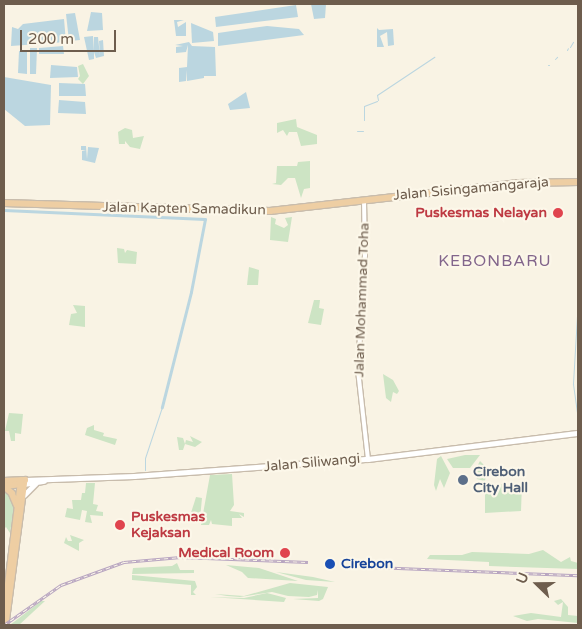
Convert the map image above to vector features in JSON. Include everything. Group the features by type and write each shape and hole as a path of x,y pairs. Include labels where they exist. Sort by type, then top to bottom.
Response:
{"highway":[{"name":"Jalan Sisingamangaraja","path":"364,200 519,182 578,182"},
{"name":"Jalan Kapten Samadikun","path":"4,203 264,211 364,200"},
{"name":"Jalan Siliwangi","path":"4,481 22,482"},
{"name":"Jalan Siliwangi","path":"4,486 22,482"},
{"path":"6,625 24,495 22,482"},
{"path":"4,616 22,482"},
{"path":"4,486 12,493 18,507"}],"main road":[{"name":"Jalan Siliwangi","path":"22,482 368,458 578,433"},
{"name":"Jalan Siliwangi","path":"22,482 35,484 44,481"},
{"path":"24,495 35,484"}],"street":[{"name":"Jalan Mohammad Toha","path":"364,200 365,255 358,370 368,458"}],"green space":[{"path":"83,64 89,76 83,84 78,79 80,76 78,66"},
{"path":"296,119 297,127 317,135 317,144 301,146 297,132 289,132 287,136 283,130 277,133 277,123"},
{"path":"125,128 132,130 133,138 144,136 140,149 130,147 125,141 125,144 119,144 118,132"},
{"path":"310,161 310,188 304,189 301,198 295,178 288,178 281,185 272,184 276,183 277,166 297,166 298,162"},
{"path":"271,217 276,219 275,224 284,228 288,225 285,218 292,217 288,242 270,240"},
{"path":"117,248 124,249 125,253 127,250 137,252 136,264 118,263"},
{"path":"249,267 259,270 258,285 247,285"},
{"path":"314,300 320,300 319,308 324,309 321,325 308,323"},
{"path":"73,305 85,306 85,327 69,325 71,314 77,313"},
{"path":"383,374 393,380 399,391 397,394 393,392 391,402 386,398"},
{"path":"9,413 23,414 21,434 15,433 15,441 11,441 9,431 5,431"},
{"path":"94,425 94,430 104,433 103,436 117,439 115,445 85,435 87,428"},
{"path":"190,436 202,442 195,447 185,444 186,440 193,442"},
{"path":"177,437 183,438 185,444 183,450 179,450"},
{"path":"465,455 480,455 470,468 453,468 447,459"},
{"path":"441,456 450,473 444,488 440,479 436,491 434,485 437,459"},
{"path":"480,461 487,468 485,481 477,479 474,472"},
{"path":"232,474 234,505 230,511 244,513 244,517 239,514 242,518 232,518 232,526 212,524 211,520 209,525 201,525 210,475"},
{"path":"86,483 95,483 93,504 98,505 96,511 103,512 103,516 90,515 92,523 85,522 87,511 82,510 80,520 65,517 67,508 73,509 72,500 81,500 82,493 85,493"},
{"path":"522,483 521,511 485,513 485,485"},
{"path":"4,492 9,495 14,508 10,533 6,527 4,529"},
{"path":"196,497 202,498 200,519 190,516"},
{"path":"70,535 84,540 79,543 79,551 64,543 66,537 68,541 72,541"},
{"path":"543,550 561,562 570,557 571,561 578,563 578,569 489,566 489,562 427,559 430,555 462,555 472,552 529,554"},
{"path":"177,563 180,570 194,570 194,573 132,574 133,568 172,566"},
{"path":"226,565 259,568 298,581 248,578 242,572"},
{"path":"276,572 313,577 335,582 306,580"},
{"path":"132,575 195,581 197,587 193,592 196,595 191,595 191,585 132,580"},
{"path":"290,583 328,587 323,599 319,601 293,599 318,598 318,590 317,595 309,597 288,596 272,592 240,597 215,594 244,596"},
{"path":"267,593 286,598 284,602 210,597 244,598"},
{"path":"561,599 568,607 568,615 578,616 578,623 538,619 527,621 513,616 531,613 561,617 563,602 558,605 554,601"},
{"path":"41,601 45,601 19,625 10,625"}],"water":[{"path":"311,4 326,4 325,18 314,19"},
{"path":"296,5 298,17 216,27 215,17"},
{"path":"91,12 102,13 103,30 87,31"},
{"path":"75,13 80,40 69,41 66,14"},
{"path":"64,19 66,42 11,46 12,27 18,29 23,24"},
{"path":"174,20 184,20 177,22 178,27 186,22 186,36 176,36"},
{"path":"191,23 213,32 214,41 192,43"},
{"path":"267,26 299,29 304,35 218,46 218,33"},
{"path":"377,28 379,30 393,29 394,45 388,46 387,32 380,36 384,47 377,47"},
{"path":"93,36 94,51 94,37 98,37 100,56 99,41 103,40 104,56 96,58 94,52 94,59 89,60 84,37"},
{"path":"189,42 192,46 215,47 216,76 204,76 204,78 187,81 187,70 186,81 179,82 179,68 187,67 188,45 186,52 176,53 176,47 183,46 175,45"},
{"path":"63,46 64,54 39,54 39,48"},
{"path":"30,48 37,48 36,74 30,74"},
{"path":"19,51 27,52 27,74 18,73"},
{"path":"51,65 77,67 78,77 50,78"},
{"path":"4,77 51,85 50,125 25,126 4,109"},
{"path":"59,83 85,84 86,96 59,96"},
{"path":"246,92 250,108 230,110 228,104"},
{"path":"59,100 85,102 86,114 58,113"},
{"path":"81,146 86,146 87,159 88,147 99,148 95,163 82,160 82,151 86,150 81,150"}],"waterway":[{"path":"570,47 573,42"},
{"path":"378,100 377,95 434,57"},
{"path":"364,120 364,106 377,101"},
{"path":"357,131 363,131"},
{"path":"4,210 205,219 191,292 162,407"},
{"path":"578,299 573,384 578,421"},
{"path":"145,470 145,458 162,407"}],"railway":[{"path":"4,625 61,585 124,562 181,557 308,562"},
{"path":"349,566 578,575"}],"place":[{"name":"Puskesmas Nelayan","path":"558,213"},
{"name":"Cirebon City Hall","path":"463,480"},
{"name":"Puskesmas Kejaksan","path":"120,525"},
{"name":"Medical Room","path":"285,553"},
{"name":"Cirebon","path":"330,564"}],"district":[{"name":"KEBONBARU","path":"495,261"}]}
